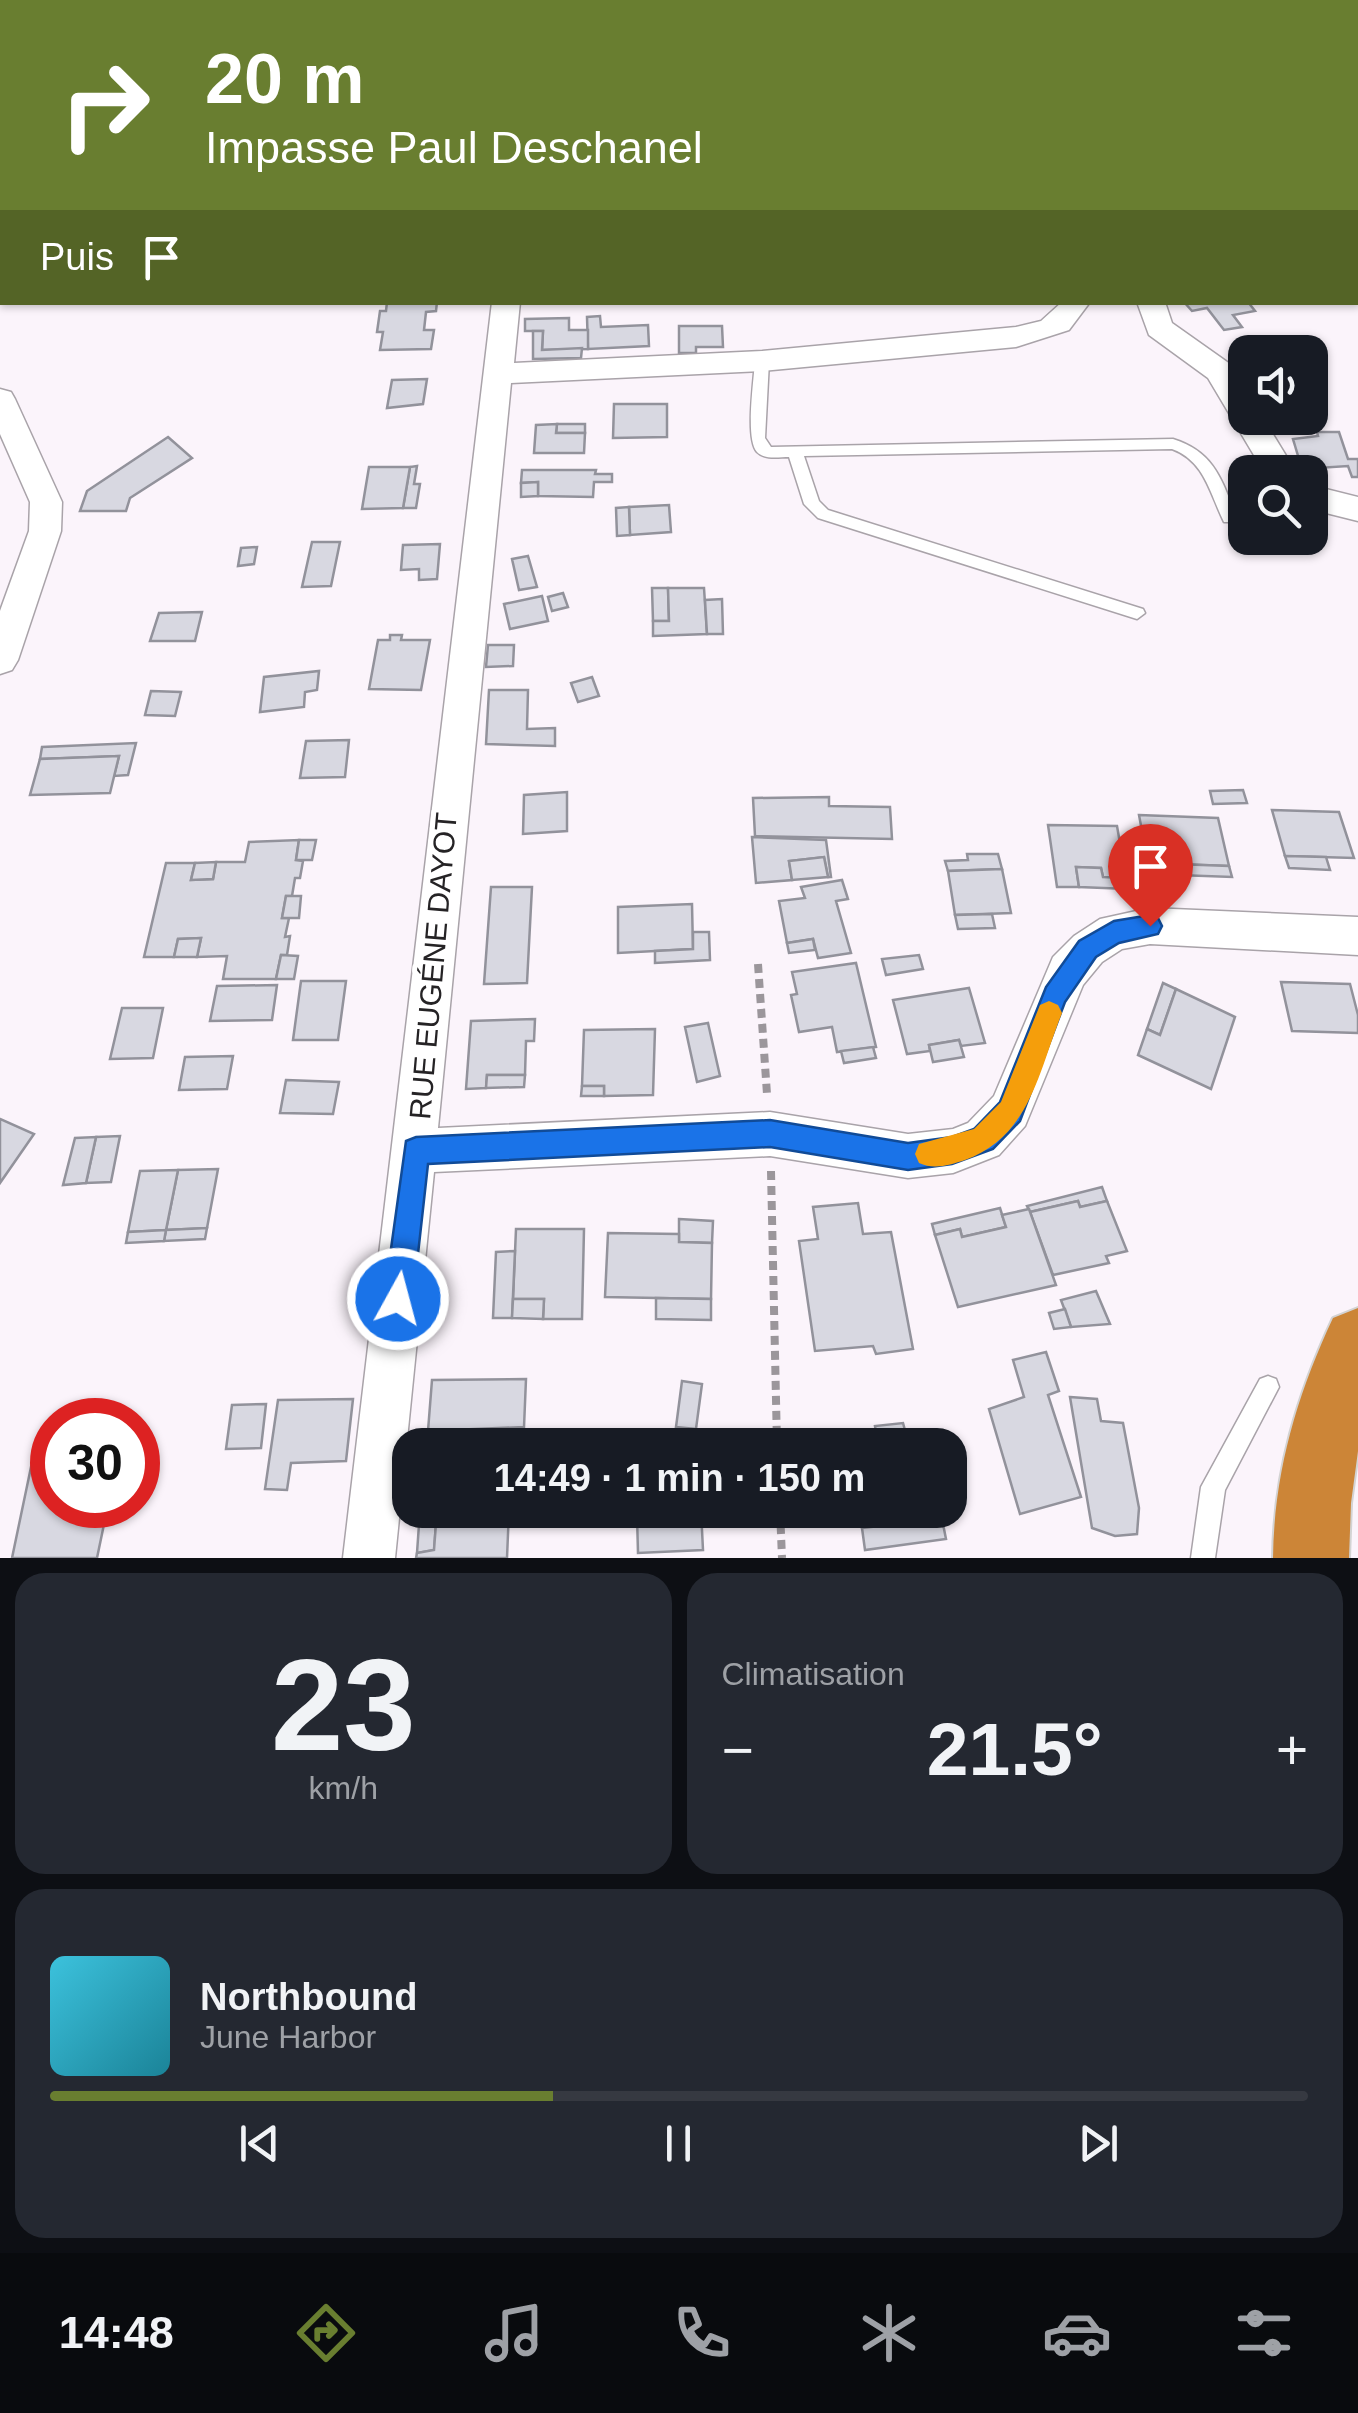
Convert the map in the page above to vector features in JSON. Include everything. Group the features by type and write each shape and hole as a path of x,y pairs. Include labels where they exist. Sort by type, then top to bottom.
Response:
{"highway":[{"path":"1310,1558 1310,1517 1328,1424 1345,1370 1358,1344"}],"street":[{"name":"RUE EUGÉNE DAYOT","path":"368,1558 416,1151 440,870 506,305"},
{"path":"497,374 762,361 1048,331 1069,318 1075,305"},
{"path":"1153,305 1159,328 1219,371 1228,385"},
{"path":"0,399 46,502 45,532 0,660"},
{"path":"416,1151 770,1134 908,1156 952,1151 983,1140 1010,1111 1068,971 1088,949 1114,932 1150,926 1358,936"}],"lane":[{"path":"762,361 758,438 762,448 769,452 1173,444 1190,448 1203,460 1228,516"},
{"path":"795,452 816,510 1137,613"},
{"path":"1203,1558 1214,1486 1268,1387"}],"path":[{"path":"758,964 770,1134 777,1428"},
{"path":"781,1528 782,1558"}],"building":[{"path":"387,305 437,305 436,311 426,312 424,330 434,330 431,349 380,350 380,311 386,311"},
{"path":"1187,305 1250,305 1255,311 1233,315 1242,327 1224,330 1207,308 1192,311"},
{"path":"600,316 601,327 648,325 649,346 588,349 587,317"},
{"path":"569,318 569,330 588,330 588,349 542,350 543,331 525,331 525,319"},
{"path":"679,326 722,326 723,347 696,347 696,353 679,353"},
{"path":"533,331 543,331 542,350 582,348 581,358 533,359"},
{"path":"427,379 423,404 387,408 392,380"},
{"path":"614,404 667,404 667,437 613,438"},
{"path":"557,424 585,424 585,433 556,433"},
{"path":"557,424 556,433 585,433 584,453 534,453 536,425"},
{"path":"1339,432 1348,459 1358,459 1358,477 1352,477 1348,466 1328,467 1328,455 1298,455 1293,439"},
{"path":"168,437 192,458 130,498 126,511 80,511 87,491"},
{"path":"417,466 414,484 420,484 416,508 403,508 410,467"},
{"path":"369,467 410,467 403,508 362,509"},
{"path":"522,470 596,470 595,474 612,474 612,482 594,482 593,497 538,496 538,482 521,483"},
{"path":"538,482 538,496 521,497 521,483"},
{"path":"669,505 671,532 630,535 629,507"},
{"path":"629,507 630,535 617,536 616,508"},
{"path":"312,542 340,542 331,586 302,587"},
{"path":"440,544 437,579 419,580 419,569 401,570 403,545"},
{"path":"257,547 254,564 238,566 241,548"},
{"path":"528,556 537,587 519,590 512,559"},
{"path":"652,588 668,588 669,621 653,621"},
{"path":"668,588 704,588 707,634 653,636 653,621 669,621"},
{"path":"563,593 568,607 552,611 548,597"},
{"path":"542,596 548,621 510,629 504,604"},
{"path":"722,599 723,634 707,634 705,600"},
{"path":"202,612 195,641 150,641 159,613"},
{"path":"390,635 402,635 401,640 430,640 421,690 369,689 378,640 390,640"},
{"path":"488,645 514,645 513,666 486,667"},
{"path":"319,671 317,690 305,692 304,707 260,712 264,677"},
{"path":"592,677 599,696 578,702 571,683"},
{"path":"489,690 528,690 527,729 555,728 555,746 486,744"},
{"path":"151,691 181,692 175,716 145,715"},
{"path":"349,740 345,777 300,778 306,741"},
{"path":"136,743 128,775 114,776 119,756 40,759 42,747"},
{"path":"119,756 110,793 30,795 40,759"},
{"path":"1243,790 1247,803 1213,804 1210,791"},
{"path":"567,792 567,831 523,834 524,795"},
{"path":"829,797 829,806 890,807 892,839 755,836 753,798"},
{"path":"1272,810 1339,812 1354,858 1285,856"},
{"path":"1139,815 1218,818 1229,866 1148,863"},
{"path":"1048,825 1117,826 1126,878 1103,877 1101,868 1076,867 1079,887 1057,887"},
{"path":"752,837 826,840 831,877 824,857 789,861 792,880 756,883"},
{"path":"299,840 296,860 303,861 292,896 286,896 282,918 289,918 285,937 290,936 287,955 281,955 276,979 223,979 227,956 197,957 201,938 178,939 174,957 144,957 166,863 195,863 191,880 213,879 216,862 245,862 249,842"},
{"path":"299,840 316,840 312,860 296,860"},
{"path":"967,854 998,854 1002,869 948,871 945,861 968,860"},
{"path":"1285,856 1326,857 1330,870 1289,868"},
{"path":"824,857 828,877 792,880 789,861"},
{"path":"216,862 213,879 191,880 195,863"},
{"path":"1148,863 1229,866 1232,877 1150,874"},
{"path":"1076,867 1101,868 1103,877 1126,878 1128,889 1079,887"},
{"path":"1002,869 1011,913 955,915 948,871"},
{"path":"842,880 848,899 836,901 851,953 818,958 813,939 787,943 779,901 805,898 801,887"},
{"path":"491,887 532,887 527,983 484,984"},
{"path":"286,896 301,896 299,918 282,918"},
{"path":"692,904 693,949 618,953 618,907"},
{"path":"992,914 995,928 958,929 955,915"},
{"path":"693,932 709,932 710,960 655,963 655,951 693,949"},
{"path":"201,938 197,957 174,957 178,939"},
{"path":"813,939 815,950 789,953 787,943"},
{"path":"281,955 298,956 294,979 276,979"},
{"path":"919,955 923,969 886,975 882,959"},
{"path":"856,963 876,1047 837,1052 832,1027 799,1032 791,995 797,994 792,972"},
{"path":"301,981 346,981 338,1040 293,1040"},
{"path":"1281,982 1350,984 1358,1033 1292,1031"},
{"path":"1163,983 1176,989 1160,1035 1147,1029"},
{"path":"277,985 272,1020 210,1021 217,986"},
{"path":"969,988 985,1043 961,1046 959,1040 929,1045 930,1051 907,1054 893,1000"},
{"path":"1176,989 1235,1017 1211,1089 1138,1055 1147,1029 1160,1035"},
{"path":"122,1008 163,1008 153,1058 110,1059"},
{"path":"535,1019 534,1041 526,1041 525,1075 487,1075 486,1088 466,1089 471,1021"},
{"path":"708,1023 720,1076 697,1082 685,1027"},
{"path":"655,1029 653,1095 604,1096 604,1086 582,1086 584,1030"},
{"path":"959,1040 964,1057 933,1062 929,1045"},
{"path":"873,1047 876,1058 844,1063 841,1051"},
{"path":"233,1056 227,1089 179,1090 185,1057"},
{"path":"487,1075 525,1075 524,1087 486,1088"},
{"path":"286,1080 339,1082 333,1114 280,1113"},
{"path":"582,1086 604,1086 604,1096 581,1096"},
{"path":"0,1119 34,1134 0,1183"},
{"path":"120,1136 111,1182 86,1183 96,1137"},
{"path":"96,1137 86,1183 63,1185 75,1138"},
{"path":"218,1169 207,1228 166,1230 178,1170"},
{"path":"178,1170 166,1230 128,1232 140,1171"},
{"path":"1102,1187 1107,1201 1080,1207 1078,1201 1030,1212 1027,1206"},
{"path":"1078,1201 1080,1207 1107,1201 1127,1251 1106,1256 1109,1263 1053,1275 1030,1212"},
{"path":"858,1203 863,1234 891,1232 913,1349 876,1354 873,1346 815,1351 799,1241 818,1239 813,1207"},
{"path":"1000,1208 1006,1227 962,1237 960,1229 935,1235 932,1224"},
{"path":"1029,1209 1056,1285 958,1307 935,1235 960,1229 962,1237 1006,1227 1002,1215"},
{"path":"679,1219 713,1221 712,1243 679,1242"},
{"path":"207,1228 205,1239 164,1241 166,1230"},
{"path":"516,1229 584,1229 582,1319 543,1319 544,1299 513,1299"},
{"path":"166,1230 164,1241 126,1243 128,1232"},
{"path":"608,1233 679,1234 679,1242 712,1243 711,1299 605,1297"},
{"path":"515,1251 512,1318 493,1318 496,1252"},
{"path":"1096,1291 1110,1324 1071,1327 1061,1300"},
{"path":"656,1298 711,1299 711,1320 656,1319"},
{"path":"513,1299 544,1299 543,1319 512,1318"},
{"path":"1065,1309 1071,1327 1054,1329 1049,1313"},
{"path":"1046,1352 1059,1391 1048,1395 1081,1497 1020,1514 989,1409 1024,1397 1013,1360"},
{"path":"526,1379 524,1427 428,1428 432,1380"},
{"path":"682,1381 702,1384 696,1428 676,1427"},
{"path":"1070,1397 1097,1399 1101,1421 1123,1423 1139,1508 1137,1534 1115,1536 1092,1528"},
{"path":"353,1399 346,1461 291,1463 287,1490 265,1489 278,1400"},
{"path":"266,1404 261,1448 226,1449 232,1405"},
{"path":"903,1423 904,1428 875,1428"},
{"path":"30,1472 30,1528 103,1528 97,1558 12,1558"},
{"path":"419,1528 436,1528 434,1550 417,1553"},
{"path":"436,1528 508,1528 507,1558 416,1558 417,1553 434,1550"},
{"path":"637,1528 702,1528 703,1550 638,1553"},
{"path":"862,1528 944,1528 946,1539 865,1550"}],"slow traffic":[{"path":"928,1154 952,1151 983,1140 1010,1111 1049,1013"}],"route":[{"path":"398,1299 416,1151 770,1134 908,1156 952,1151 983,1140 1010,1111 1068,971 1088,949 1114,932 1150,926"}]}
